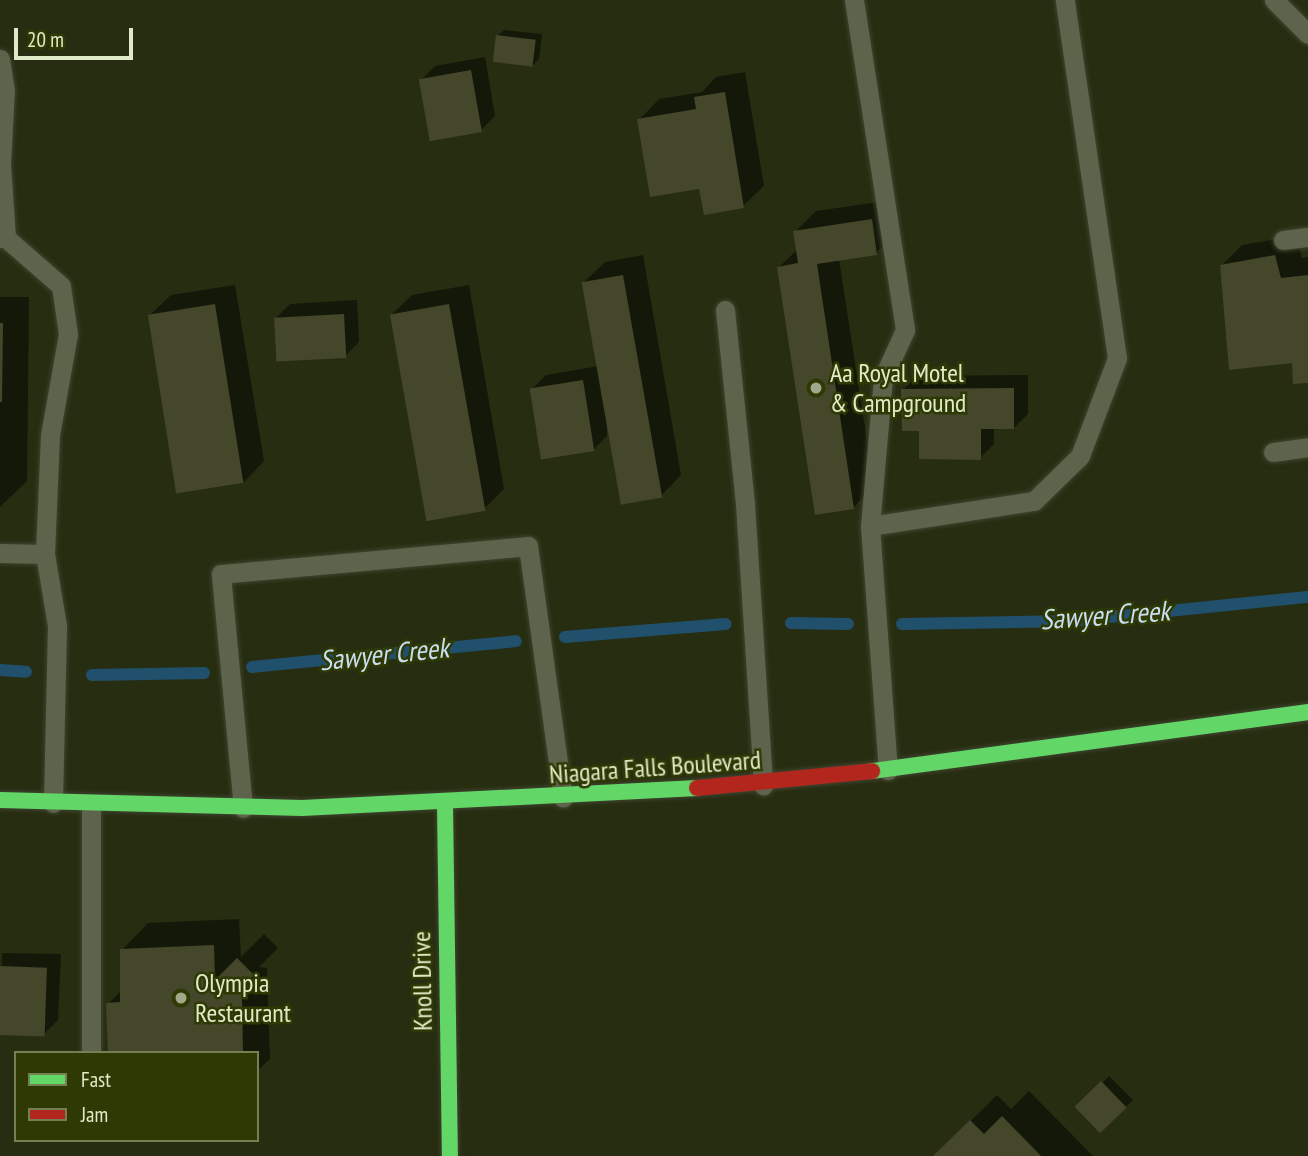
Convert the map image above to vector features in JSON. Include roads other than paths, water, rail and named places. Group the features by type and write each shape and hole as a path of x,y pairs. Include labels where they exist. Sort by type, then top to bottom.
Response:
{"main road":[{"name":"Niagara Falls Boulevard","path":"0,800 243,808 445,805 763,785 1308,712"},
{"name":"Knoll Drive","path":"445,805 450,1156"}],"lane":[{"path":"854,0 905,330 883,378 870,526 888,770"},
{"path":"870,526 1034,501 1080,456 1117,358 1065,0"},
{"path":"1274,0 1308,34"},
{"path":"0,59 5,89 1,164 3,238 61,286 68,334 50,435 45,554 57,626 53,803"},
{"path":"1283,240 1308,237"},
{"path":"725,310 745,504 763,785"},
{"path":"1273,452 1308,447"},
{"path":"243,808 220,574 528,546 563,798"},
{"path":"0,553 45,554"},
{"path":"91,805 91,1051"}],"waterway":[{"name":"Sawyer Creek","path":"902,624 1070,621 1308,597"},
{"name":"Sawyer Creek","path":"791,623 848,624"},
{"name":"Sawyer Creek","path":"565,637 725,624"},
{"name":"Sawyer Creek","path":"252,667 516,641"},
{"path":"0,670 26,672"},
{"name":"Sawyer Creek","path":"92,675 204,673"}],"place":[{"name":"Aa Royal Motel & Campground","path":"816,388"},
{"name":"Olympia Restaurant","path":"181,998"}]}
